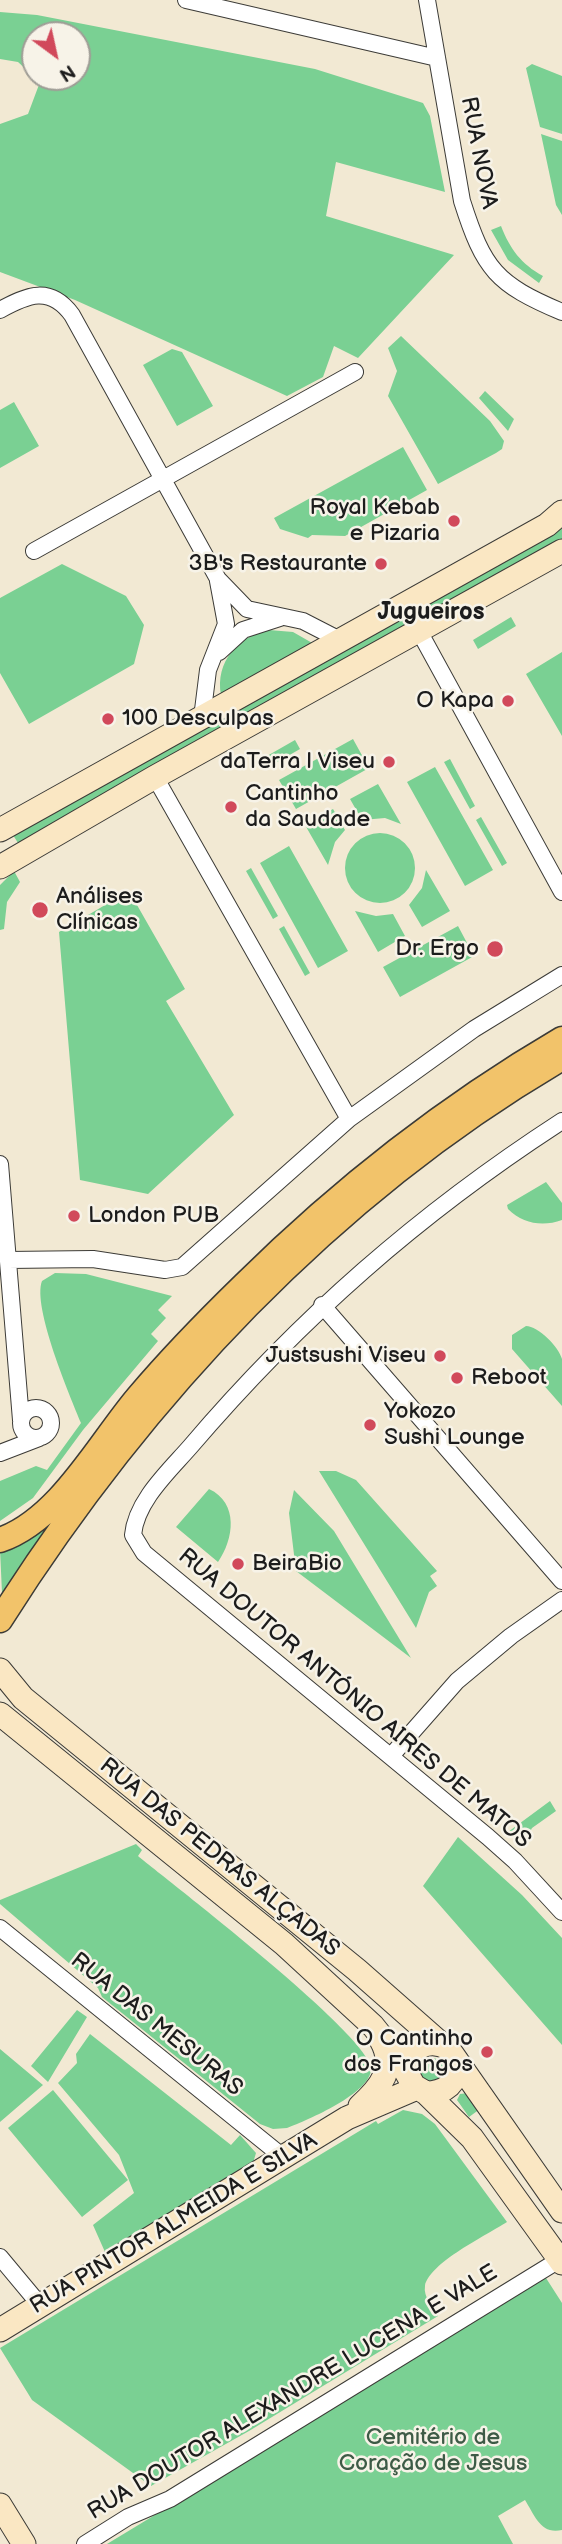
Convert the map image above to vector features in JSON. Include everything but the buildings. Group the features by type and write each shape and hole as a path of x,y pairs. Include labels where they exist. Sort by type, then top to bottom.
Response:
{"main road":[{"path":"0,1540 24,1529 52,1505 138,1397 194,1336 320,1214 450,1110 562,1039"},
{"path":"0,1620 96,1479 223,1331 325,1233 392,1177 503,1095 562,1058"}],"street":[{"path":"186,0 438,58"},
{"name":"RUA NOVA","path":"428,0 462,201 483,256 503,282 562,312"},
{"path":"0,310 25,296 38,293 57,300 72,315 218,579 247,609 303,621 340,640"},
{"path":"34,551 355,372"},
{"path":"0,830 547,525 562,513"},
{"path":"0,867 155,777 562,551"},
{"path":"202,718 208,670 226,624 218,579"},
{"path":"208,670 217,654 243,630 279,618 303,621"},
{"path":"419,631 562,892"},
{"path":"155,777 349,1119"},
{"path":"8,1260 93,1259 165,1270 183,1267 349,1119 474,1029 562,975"},
{"path":"560,1125 454,1195 380,1253 322,1305 562,1581"},
{"path":"0,1164 21,1420 24,1433 39,1438"},
{"name":"RUA DOUTOR ANTÓNIO AIRES DE MATOS","path":"322,1305 214,1419 143,1505 136,1516 133,1535 144,1553 391,1755 515,1861 562,1912"},
{"path":"0,1453 48,1433 51,1423 18,1373"},
{"path":"21,1420 30,1409 44,1410"},
{"path":"391,1755 457,1681 511,1636 562,1600"},
{"name":"RUA DAS PEDRAS ALÇADAS","path":"0,1670 23,1698 366,1977 454,2055 562,2211"},
{"name":"RUA DAS PEDRAS ALÇADAS","path":"0,1714 284,1944 373,2026 472,2138 561,2261"},
{"name":"RUA DAS MESURAS","path":"0,1928 283,2157"},
{"name":"RUA PINTOR ALMEIDA E SILVA","path":"347,2118 383,2082 388,2066 384,2045 373,2026"},
{"path":"371,2096 413,2074 426,2044 441,2045"},
{"path":"413,2074 443,2091 455,2079 458,2063"},
{"name":"RUA PINTOR ALMEIDA E SILVA","path":"0,2330 347,2118 413,2074"},
{"path":"510,2137 562,2223"},
{"path":"0,2257 40,2305"},
{"name":"RUA DOUTOR ALEXANDRE LUCENA E VALE","path":"85,2544 128,2516 170,2499 561,2261"},
{"path":"0,2505 24,2544"}],"green space":[{"path":"0,12 68,21 21,21 21,65 0,59"},
{"path":"91,25 315,69 423,103 430,116 445,192 336,162 326,216 454,255 358,358 334,346 323,377 287,396 75,300 0,272 0,124 28,114 37,91 91,91"},
{"path":"532,64 562,76 562,134 540,127 526,68"},
{"path":"541,134 562,141 562,215 556,205"},
{"path":"501,226 517,255 543,276 539,283 508,260 491,230"},
{"path":"401,336 490,421 504,441 502,449 496,453 438,484 388,396 397,371 388,348"},
{"path":"172,349 182,352 213,406 177,426 143,365"},
{"path":"485,391 514,419 508,431 479,398"},
{"path":"14,402 39,446 0,468 0,410"},
{"path":"403,447 427,490 345,536 312,535 308,538 280,529 274,518"},
{"path":"562,528 562,539 558,542 18,843 13,835 543,541"},
{"path":"62,564 126,596 144,625 134,664 29,724 0,673 0,598"},
{"path":"511,617 516,626 478,649 473,640"},
{"path":"269,630 293,632 314,644 221,695 222,672 231,652 248,638"},
{"path":"562,652 562,736 526,674"},
{"path":"353,739 369,768 296,809 279,780"},
{"path":"295,740 300,749 272,765 267,756"},
{"path":"450,759 475,806 470,809 444,762"},
{"path":"435,767 493,870 465,886 407,782"},
{"path":"378,784 401,824 385,818 362,820 350,799"},
{"path":"333,809 345,830 335,842 328,865 305,825"},
{"path":"481,817 507,863 502,866 476,820"},
{"path":"380,833 399,839 409,849 415,868 409,887 399,897 380,903 361,897 351,887 345,868 351,849 361,839"},
{"path":"289,846 348,951 318,968 260,863"},
{"path":"251,868 278,916 273,919 246,871"},
{"path":"426,870 450,911 422,927 409,905 422,888"},
{"path":"14,871 20,882 7,902 4,929 0,930 0,885"},
{"path":"129,891 185,989 166,1001 234,1115 148,1194 80,1180 59,932"},
{"path":"355,911 376,916 393,914 405,936 378,952"},
{"path":"284,926 310,973 305,976 279,929"},
{"path":"458,926 474,956 400,997 383,967"},
{"path":"546,1182 562,1203 562,1220 534,1223 520,1218 508,1209 507,1205"},
{"path":"55,1273 86,1274 172,1296 158,1310 166,1318 151,1334 158,1341 83,1430 33,1498 0,1521 0,1481 36,1466 47,1470 81,1423 54,1352 42,1310 42,1281"},
{"path":"526,1326 542,1333 560,1354 562,1406 512,1349 512,1335"},
{"path":"319,1471 336,1471 356,1480 437,1571 430,1576 437,1586 429,1592 416,1628"},
{"path":"209,1489 225,1503 231,1522 228,1543 218,1562 176,1527"},
{"path":"294,1490 334,1531 411,1658 296,1571 289,1513"},
{"path":"60,1512 4,1593 2,1593 0,1549"},
{"path":"550,1801 556,1811 532,1828 523,1845 508,1832"},
{"path":"458,1837 522,1895 562,1938 562,2045 423,1886"},
{"path":"136,1844 142,1850 138,1856 268,1961 340,2026 363,2052 371,2069 361,2087 337,2104 287,2128 273,2129 260,2124 102,1997 98,1988 0,1904 0,1900"},
{"path":"77,2010 87,2017 48,2082 31,2066"},
{"path":"90,2034 231,2145 240,2135 256,2153 253,2163 105,2252 93,2225 134,2193 119,2155 58,2083 77,2063 76,2054"},
{"path":"0,2049 43,2085 0,2122"},
{"path":"432,2058 443,2065 444,2070 437,2081 432,2082 421,2075 420,2070 427,2059"},
{"path":"53,2090 128,2180 82,2217 8,2128"},
{"path":"468,2093 480,2109 469,2117 457,2100 460,2094"},
{"path":"403,2110 422,2114 435,2124 507,2222 447,2259 429,2277 425,2294 438,2316 249,2431 151,2486 32,2400 0,2348 376,2121 378,2124"},
{"name":"Cemitério de Coração de Jesus","path":"546,2278 562,2303 562,2530 549,2530 544,2527 525,2500 498,2516 513,2544 107,2544"}],"place":[{"name":"Royal Kebab e Pizaria","path":"454,521"},
{"name":"3B's Restaurante","path":"381,564"},
{"name":"O Kapa","path":"508,701"},
{"name":"100 Desculpas","path":"108,719"},
{"name":"daTerra | Viseu","path":"389,762"},
{"name":"Cantinho da Saudade","path":"231,807"},
{"name":"Análises Clínicas","path":"40,910"},
{"name":"Dr. Ergo","path":"495,949"},
{"name":"London PUB","path":"74,1216"},
{"name":"Justsushi Viseu","path":"440,1356"},
{"name":"Reboot","path":"457,1378"},
{"name":"Yokozo Sushi Lounge","path":"370,1425"},
{"name":"BeiraBio","path":"238,1564"},
{"name":"O Cantinho dos Frangos","path":"487,2052"}],"district":[{"name":"Jugueiros","path":"431,613"}]}
